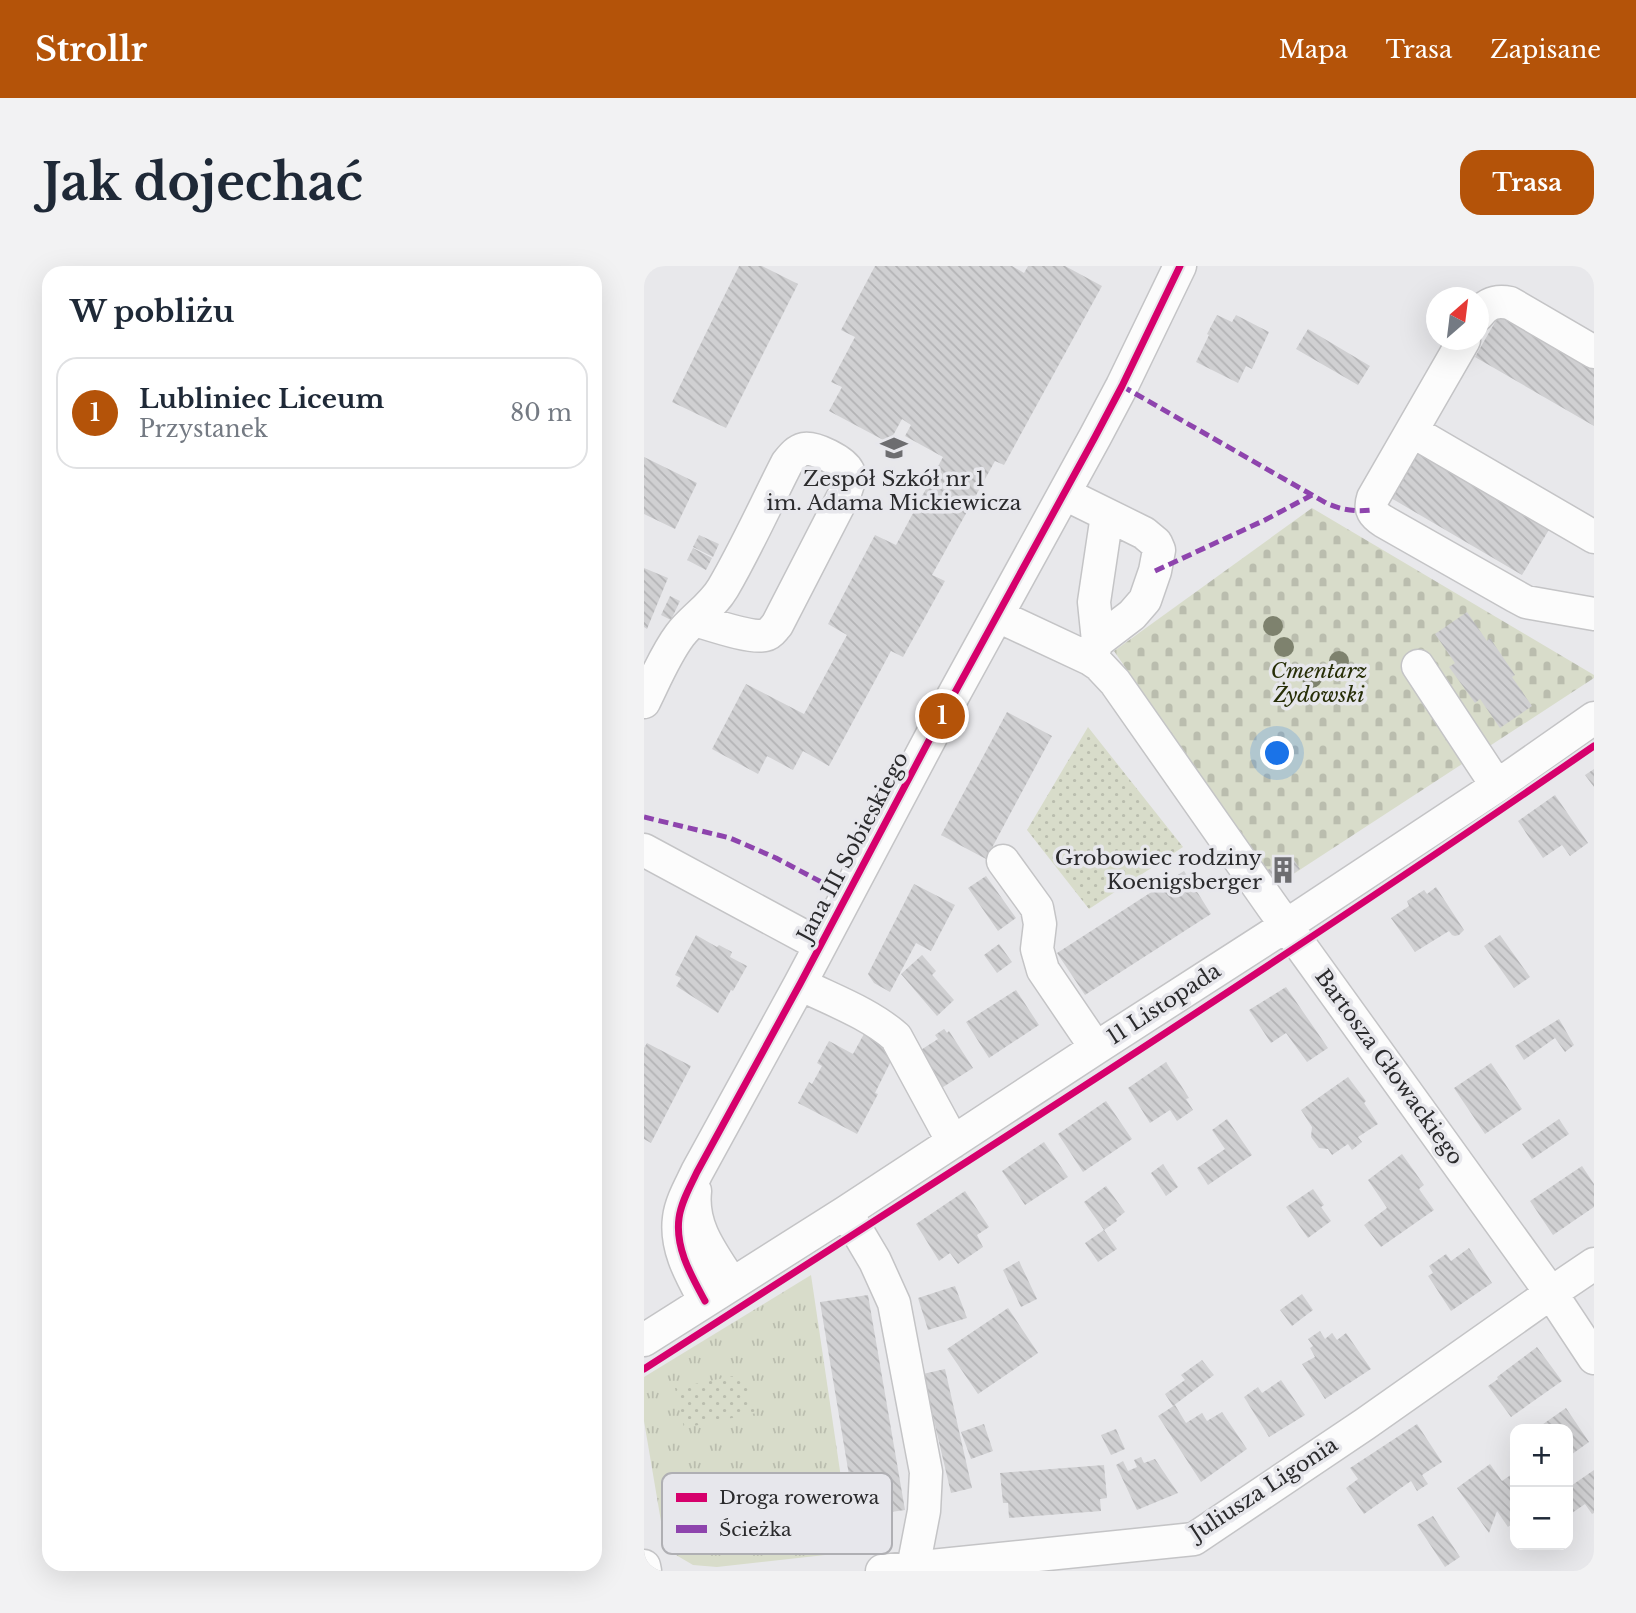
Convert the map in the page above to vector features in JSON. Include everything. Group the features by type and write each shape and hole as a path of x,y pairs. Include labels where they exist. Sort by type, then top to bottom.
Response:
{"street":[{"name":"Jana III Sobieskiego","path":"705,1301 692,1278 678,1234 679,1217 697,1172 1065,494 1122,386 1180,266"},
{"path":"1489,304 1498,301 1510,303 1594,352"},
{"path":"1458,350 1373,498 1372,510 1376,516 1515,596 1526,601 1594,614"},
{"path":"1412,431 1594,537"},
{"path":"644,702 681,633 723,589 787,463 795,454 805,449 815,450 839,461 847,470 849,480 845,493 777,625 770,633 762,637 695,620"},
{"path":"1065,494 1151,538 1159,550 1145,600 1094,650"},
{"path":"1094,650 1094,602 1107,515"},
{"name":"Bartosza Głowackiego","path":"998,616 1017,626 1094,650 1099,665 1115,682 1551,1293 1594,1358"},
{"path":"1418,666 1497,786"},
{"name":"11 Listopada","path":"732,1284 1287,925 1497,786 1594,718"},
{"path":"644,850 820,945"},
{"path":"1003,861 1037,908 1040,924 1037,949 1043,970 1096,1048"},
{"path":"800,984 873,1020 896,1037 953,1142"},
{"name":"Jana III Sobieskiego","path":"697,1172 694,1201 696,1222 732,1284"},
{"path":"846,1212 875,1261 894,1303 926,1472 924,1511 897,1569"},
{"name":"Juliusza Ligonia","path":"897,1569 1194,1539 1365,1424 1594,1264"},
{"path":"646,1334 732,1284"}],"green space":[{"name":"Cmentarz Żydowski","path":"1312,508 1594,675 1594,678 1275,886 1114,651"},
{"path":"1088,727 1183,847 1089,909 1027,830"},
{"path":"811,1275 840,1473 662,1473 662,1527 644,1421 644,1377"},
{"path":"743,1374 756,1413 684,1428 675,1388"},
{"path":"834,1554 717,1567 693,1565 676,1555"}],"building":[{"path":"739,266 762,266 798,284 726,428 672,402"},
{"path":"875,266 1012,266 1024,273 1028,266 1065,266 1102,286 1004,465 995,461 932,575 945,581 903,657 891,651 829,766 803,751 793,770 767,756 758,774 712,749 746,684 804,714 847,635 828,624 875,535 896,545 943,457 905,436 911,425 902,419 889,443 829,411 842,387 831,382 855,337 841,330"},
{"path":"1502,310 1594,364 1594,426 1475,357 1479,350 1489,350 1489,333"},
{"path":"1217,315 1232,322 1236,315 1269,332 1252,369 1246,366 1238,383 1196,362"},
{"path":"1308,329 1370,366 1358,385 1296,349"},
{"path":"1419,451 1550,528 1522,575 1391,498"},
{"path":"644,457 697,483 675,529 644,514"},
{"path":"699,535 719,544 713,557 693,547"},
{"path":"693,548 712,558 706,570 687,560"},
{"path":"644,568 668,578 647,629 644,627"},
{"path":"670,596 680,601 671,620 661,615"},
{"path":"1467,612 1487,641 1490,638 1532,706 1500,728 1480,699 1475,703 1449,667 1455,663 1435,634"},
{"path":"1007,712 1052,736 986,859 941,835"},
{"path":"1594,769 1594,787 1585,775"},
{"path":"1555,795 1588,843 1570,856 1562,845 1543,858 1518,821"},
{"name":"Grobowiec rodziny Koenigsberger","path":"1290,854 1300,869 1275,886 1265,872"},
{"path":"1184,871 1211,914 1085,995 1057,953"},
{"path":"986,876 1016,918 998,931 968,888"},
{"path":"914,884 955,905 931,951 916,943 890,992 874,983 868,974"},
{"path":"1436,887 1464,930 1455,936 1449,931 1415,952 1391,918 1409,906 1407,901 1424,890 1427,894"},
{"path":"696,935 732,952 730,957 747,966 718,1013 676,986 681,978 675,975"},
{"path":"1500,935 1530,977 1514,988 1484,946"},
{"path":"999,944 1012,962 997,973 984,955"},
{"path":"922,955 936,971 932,975 954,1000 937,1016 901,974"},
{"path":"1286,987 1328,1048 1307,1062 1286,1033 1271,1043 1249,1010"},
{"path":"1016,990 1039,1025 989,1058 966,1022"},
{"path":"1559,1019 1574,1045 1565,1052 1555,1038 1524,1060 1515,1046"},
{"path":"944,1029 947,1033 949,1031 973,1068 940,1089 916,1053 938,1039 935,1035"},
{"path":"865,1032 897,1049 857,1134 798,1103 809,1082 812,1084 822,1066 817,1063 829,1041 853,1054"},
{"path":"647,1043 691,1066 651,1143 644,1139 644,1048"},
{"path":"1166,1062 1189,1098 1186,1099 1193,1110 1177,1121 1170,1110 1150,1123 1128,1088"},
{"path":"1491,1063 1522,1109 1485,1134 1454,1088"},
{"path":"1348,1077 1366,1101 1364,1103 1378,1124 1358,1137 1362,1142 1352,1150 1348,1144 1332,1155 1328,1149 1319,1148 1311,1137 1312,1127 1301,1110"},
{"path":"1106,1101 1132,1139 1083,1172 1058,1134"},
{"path":"1227,1119 1252,1155 1208,1185 1197,1168 1225,1149 1212,1130"},
{"path":"1559,1119 1569,1134 1532,1159 1522,1144"},
{"path":"1044,1142 1068,1177 1025,1205 1002,1171"},
{"path":"1402,1154 1424,1185 1419,1189 1434,1210 1381,1247 1364,1225 1387,1208 1368,1180"},
{"path":"1163,1164 1178,1187 1166,1196 1151,1173"},
{"path":"1582,1166 1594,1184 1594,1207 1553,1235 1530,1201"},
{"path":"1106,1186 1125,1212 1104,1230 1084,1202"},
{"path":"1313,1189 1331,1221 1308,1238 1286,1207"},
{"path":"965,1191 989,1227 977,1235 983,1247 958,1264 950,1253 939,1261 916,1224"},
{"path":"1104,1230 1117,1249 1098,1262 1085,1243"},
{"path":"1469,1248 1492,1283 1451,1311 1428,1276 1433,1273 1429,1266 1446,1254 1451,1261"},
{"path":"1019,1261 1037,1299 1021,1307 1003,1270"},
{"path":"955,1286 967,1318 928,1330 918,1298"},
{"path":"1302,1294 1313,1310 1292,1326 1280,1310"},
{"path":"868,1295 905,1510 892,1512 892,1473 849,1473 820,1302"},
{"path":"1008,1308 1038,1353 978,1394 947,1349"},
{"path":"1320,1331 1325,1339 1332,1333 1337,1340 1346,1333 1371,1369 1325,1399 1302,1364 1315,1357 1310,1348 1313,1346 1308,1339"},
{"path":"1537,1347 1562,1381 1511,1417 1488,1386"},
{"path":"1202,1360 1214,1375 1173,1406 1165,1394 1185,1380 1181,1375"},
{"path":"945,1369 972,1488 951,1493 923,1374"},
{"path":"1281,1380 1305,1415 1269,1437 1244,1397 1258,1387 1262,1393"},
{"path":"1175,1405 1186,1423 1202,1413 1207,1421 1222,1412 1247,1449 1201,1482 1158,1416"},
{"path":"1566,1408 1589,1442 1573,1453 1573,1424 1543,1424"},
{"path":"984,1424 993,1451 971,1459 961,1432"},
{"path":"1417,1424 1442,1462 1422,1475 1428,1484 1417,1491 1411,1481 1364,1514 1346,1488 1358,1479 1350,1468"},
{"path":"1116,1429 1125,1449 1111,1455 1101,1435"},
{"path":"1141,1457 1144,1463 1155,1459 1178,1493 1137,1510 1116,1465 1123,1461 1128,1471 1137,1467 1134,1460"},
{"path":"1490,1464 1502,1481 1510,1475 1510,1526 1508,1527 1497,1511 1489,1533 1457,1488"},
{"path":"1104,1465 1107,1498 1100,1499 1101,1511 1009,1518 1008,1503 1003,1503 1000,1473"},
{"path":"1594,1470 1594,1513 1592,1514 1585,1504 1573,1512 1573,1485"},
{"path":"1433,1516 1460,1557 1445,1567 1417,1525"}],"marked path":[{"path":"1122,386 1326,503 1349,510 1372,510"},
{"path":"1155,571 1312,495"},
{"path":"644,817 730,838 825,884"}],"cycle path":[{"path":"705,1301 685,1261 679,1240 679,1218 686,1195 942,716 1095,437 1180,266"},
{"path":"644,1369 1239,985 1594,746"}],"place":[{"name":"Zespół Szkół nr 1 im. Adama Mickiewicza","path":"894,448"},
{"name":"Lubliniec Liceum","path":"942,716"},
{"name":"Grobowiec rodziny Koenigsberger","path":"1283,870"}]}
